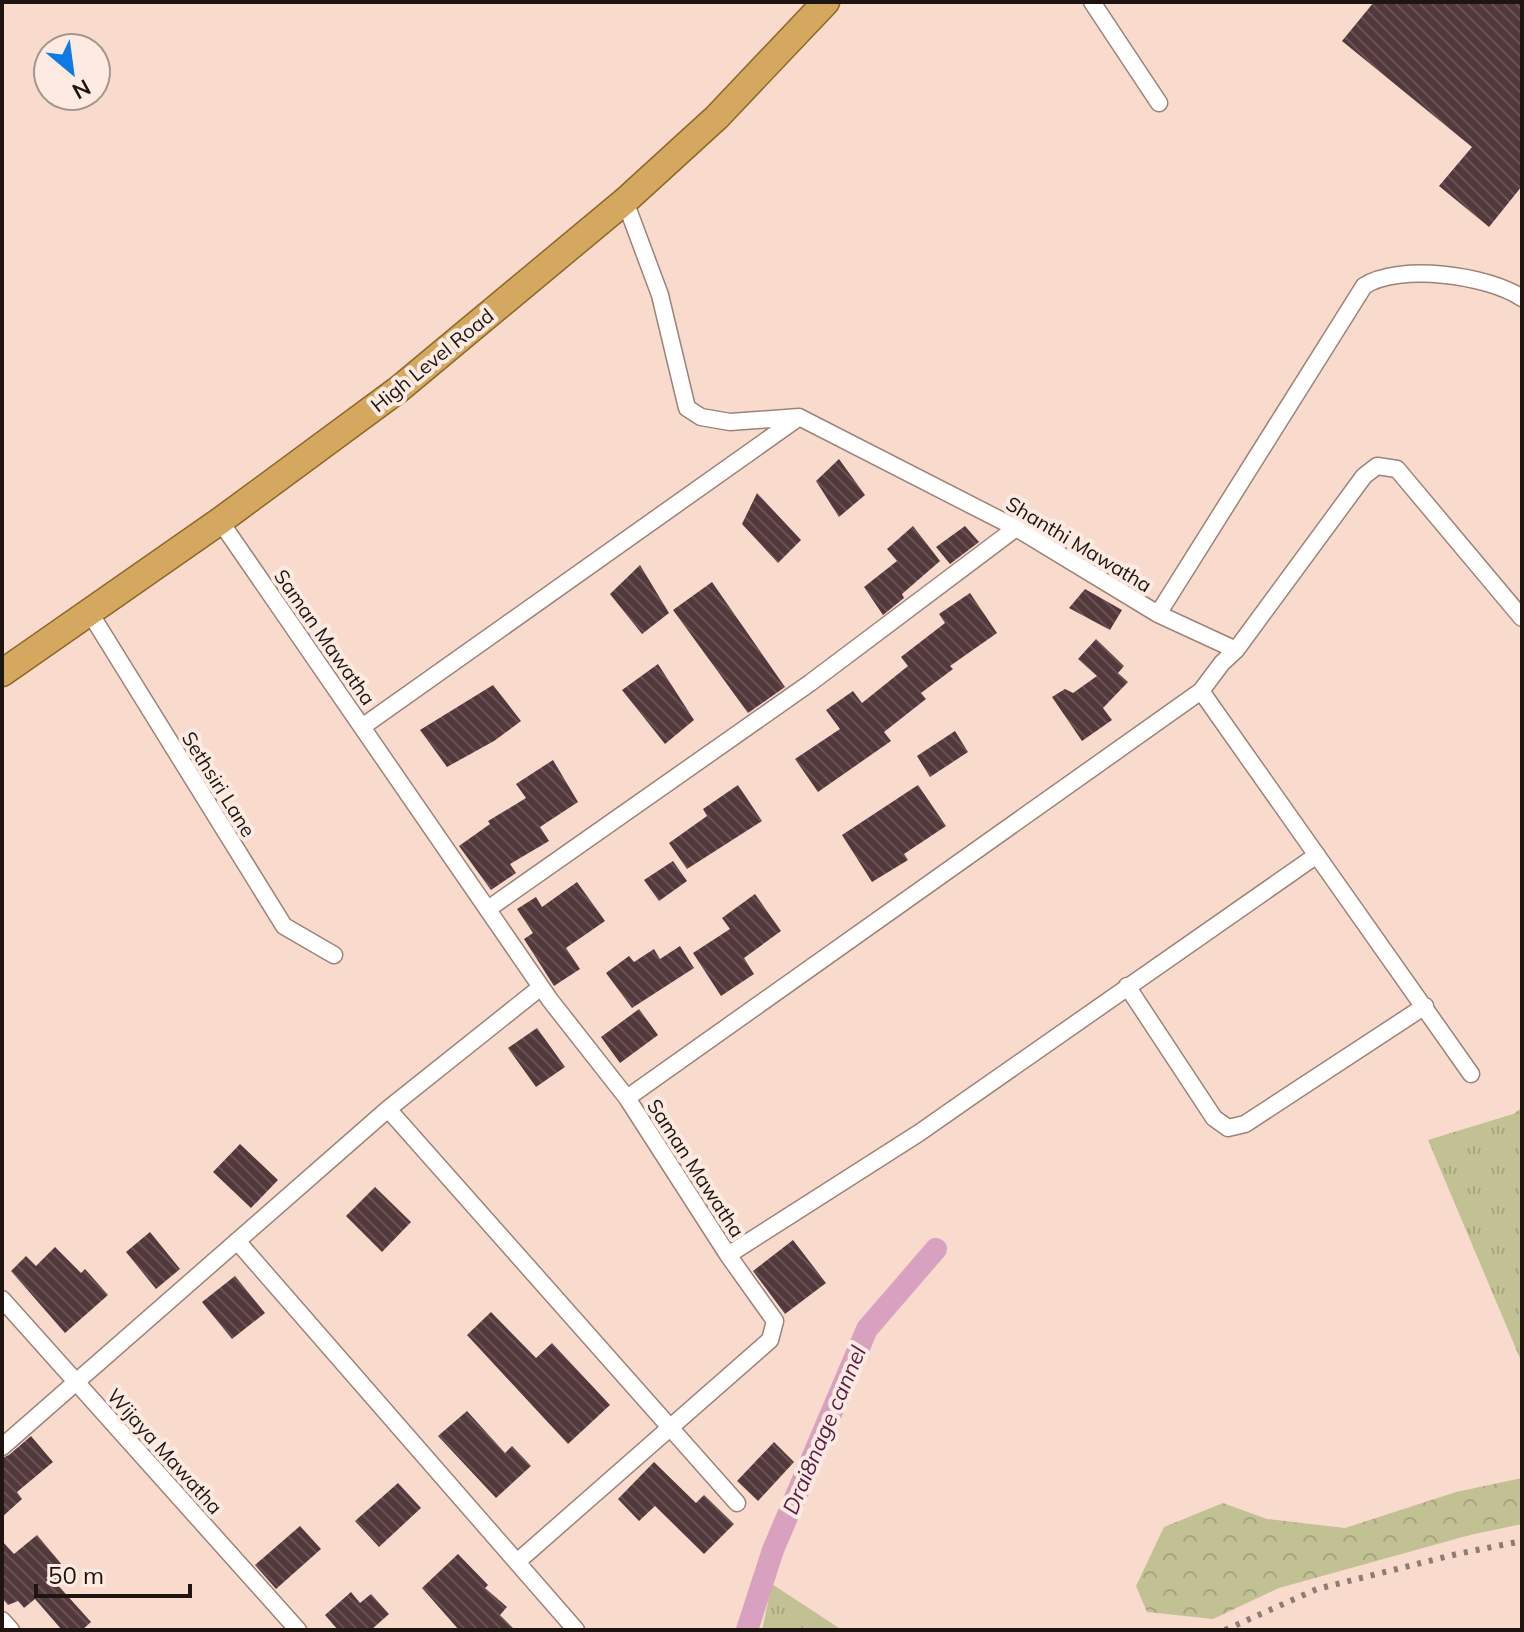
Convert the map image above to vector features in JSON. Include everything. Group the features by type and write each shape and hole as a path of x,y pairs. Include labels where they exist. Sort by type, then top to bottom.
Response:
{"highway":[{"name":"High Level Road","path":"2,673 220,521 399,389 625,201 717,117 826,2"}],"street":[{"path":"1092,2 1159,103"},
{"path":"625,201 660,295 687,408 701,417 730,422 799,417"},
{"path":"1158,614 1364,286 1389,275 1466,276 1492,282 1522,298"},
{"path":"362,727 799,417"},
{"name":"Shanthi Mawatha","path":"799,417 1016,528 1158,614 1236,650"},
{"path":"627,1098 1201,691 1236,650 1364,476 1377,466 1397,469 1522,618"},
{"name":"Saman Mawatha","path":"220,521 541,987 627,1098 728,1255 919,1133 1317,855"},
{"path":"488,909 810,683 1016,528"},
{"name":"Sethsiri Lane","path":"90,613 284,926 334,955"},
{"path":"1201,691 1471,1074"},
{"path":"1127,986 1214,1118 1228,1128 1245,1124 1425,1006"},
{"path":"2,1447 388,1109 541,987"},
{"path":"388,1109 737,1503"},
{"path":"237,1241 576,1630"},
{"path":"517,1562 770,1340 775,1321 728,1255"},
{"name":"Wijaya Mawatha","path":"2,1299 298,1630"},
{"path":"2,1620 11,1630"}],"green space":[{"path":"1522,1108 1522,1363 1428,1140 1513,1114"},
{"path":"1522,1478 1522,1524 1470,1535 1279,1588 1213,1619 1147,1612 1136,1586 1164,1527 1223,1503 1267,1519 1345,1528 1456,1492"},
{"path":"772,1584 842,1630 762,1630"}],"building":[{"path":"1374,2 1522,2 1522,186 1489,227 1439,186 1472,147 1342,41"},
{"path":"839,459 865,495 839,517 816,481"},
{"path":"757,493 801,540 778,563 742,524"},
{"path":"913,526 940,561 883,615 864,587 897,561 887,549"},
{"path":"965,526 979,542 950,564 936,547"},
{"path":"640,565 669,613 642,634 610,594"},
{"path":"712,582 785,687 748,713 673,610"},
{"path":"1085,589 1122,610 1110,630 1069,608"},
{"path":"970,593 997,633 950,666 953,669 921,693 926,699 884,732 891,741 818,792 795,759 840,729 826,710 853,691 862,703 908,666 901,657 945,623 939,614"},
{"path":"1096,639 1124,666 1118,673 1128,682 1103,708 1112,720 1082,741 1052,697 1065,689 1073,693 1097,676 1078,659"},
{"path":"658,664 694,720 665,744 622,690"},
{"path":"493,685 521,721 494,741 447,767 420,730"},
{"path":"955,731 968,752 930,777 917,756"},
{"path":"553,760 578,802 540,827 549,841 510,864 516,873 491,890 459,846 490,824 488,821 526,798 516,784"},
{"path":"738,785 762,821 687,869 669,843 707,816 703,809"},
{"path":"918,785 946,826 904,854 908,860 872,882 842,835"},
{"path":"673,861 687,881 659,901 644,880"},
{"path":"577,882 605,921 566,948 580,969 554,986 524,939 533,933 517,909 536,897 542,907"},
{"path":"755,894 781,931 744,958 754,974 721,996 693,953 730,929 722,918"},
{"path":"680,946 694,968 632,1008 606,973 629,956 634,962 654,949 660,959"},
{"path":"639,1009 658,1035 620,1063 601,1037"},
{"path":"537,1028 565,1067 536,1087 508,1048"},
{"path":"240,1144 278,1180 251,1208 213,1172"},
{"path":"375,1187 411,1222 382,1252 346,1216"},
{"path":"150,1232 180,1269 156,1289 126,1252"},
{"path":"793,1240 826,1283 785,1314 753,1271"},
{"path":"55,1247 81,1273 85,1269 108,1295 65,1333 11,1271 26,1256 36,1266"},
{"path":"235,1276 265,1313 232,1339 202,1302"},
{"path":"491,1312 536,1358 552,1343 610,1405 568,1444 467,1335"},
{"path":"467,1411 505,1453 512,1446 531,1466 496,1498 438,1436"},
{"path":"31,1436 53,1462 17,1492 22,1499 2,1517 2,1458"},
{"path":"774,1442 794,1462 758,1501 737,1481"},
{"path":"654,1462 696,1503 704,1495 734,1524 704,1554 655,1506 639,1521 618,1499"},
{"path":"398,1483 421,1508 379,1547 355,1521"},
{"path":"300,1526 321,1549 276,1589 255,1565"},
{"path":"37,1535 68,1572 55,1582 91,1622 82,1630 62,1630 35,1599 24,1608 18,1601 8,1605 2,1598 2,1541 14,1554"},
{"path":"458,1554 488,1585 485,1588 507,1607 500,1615 515,1630 459,1630 422,1588"},
{"path":"351,1592 360,1603 371,1594 389,1614 371,1630 338,1630 325,1615"}],"waterway":[{"name":"Drai8nage cannel","path":"747,1630 773,1550 867,1329 936,1249"}],"railway":[{"path":"1225,1630 1317,1589 1522,1541"}]}
